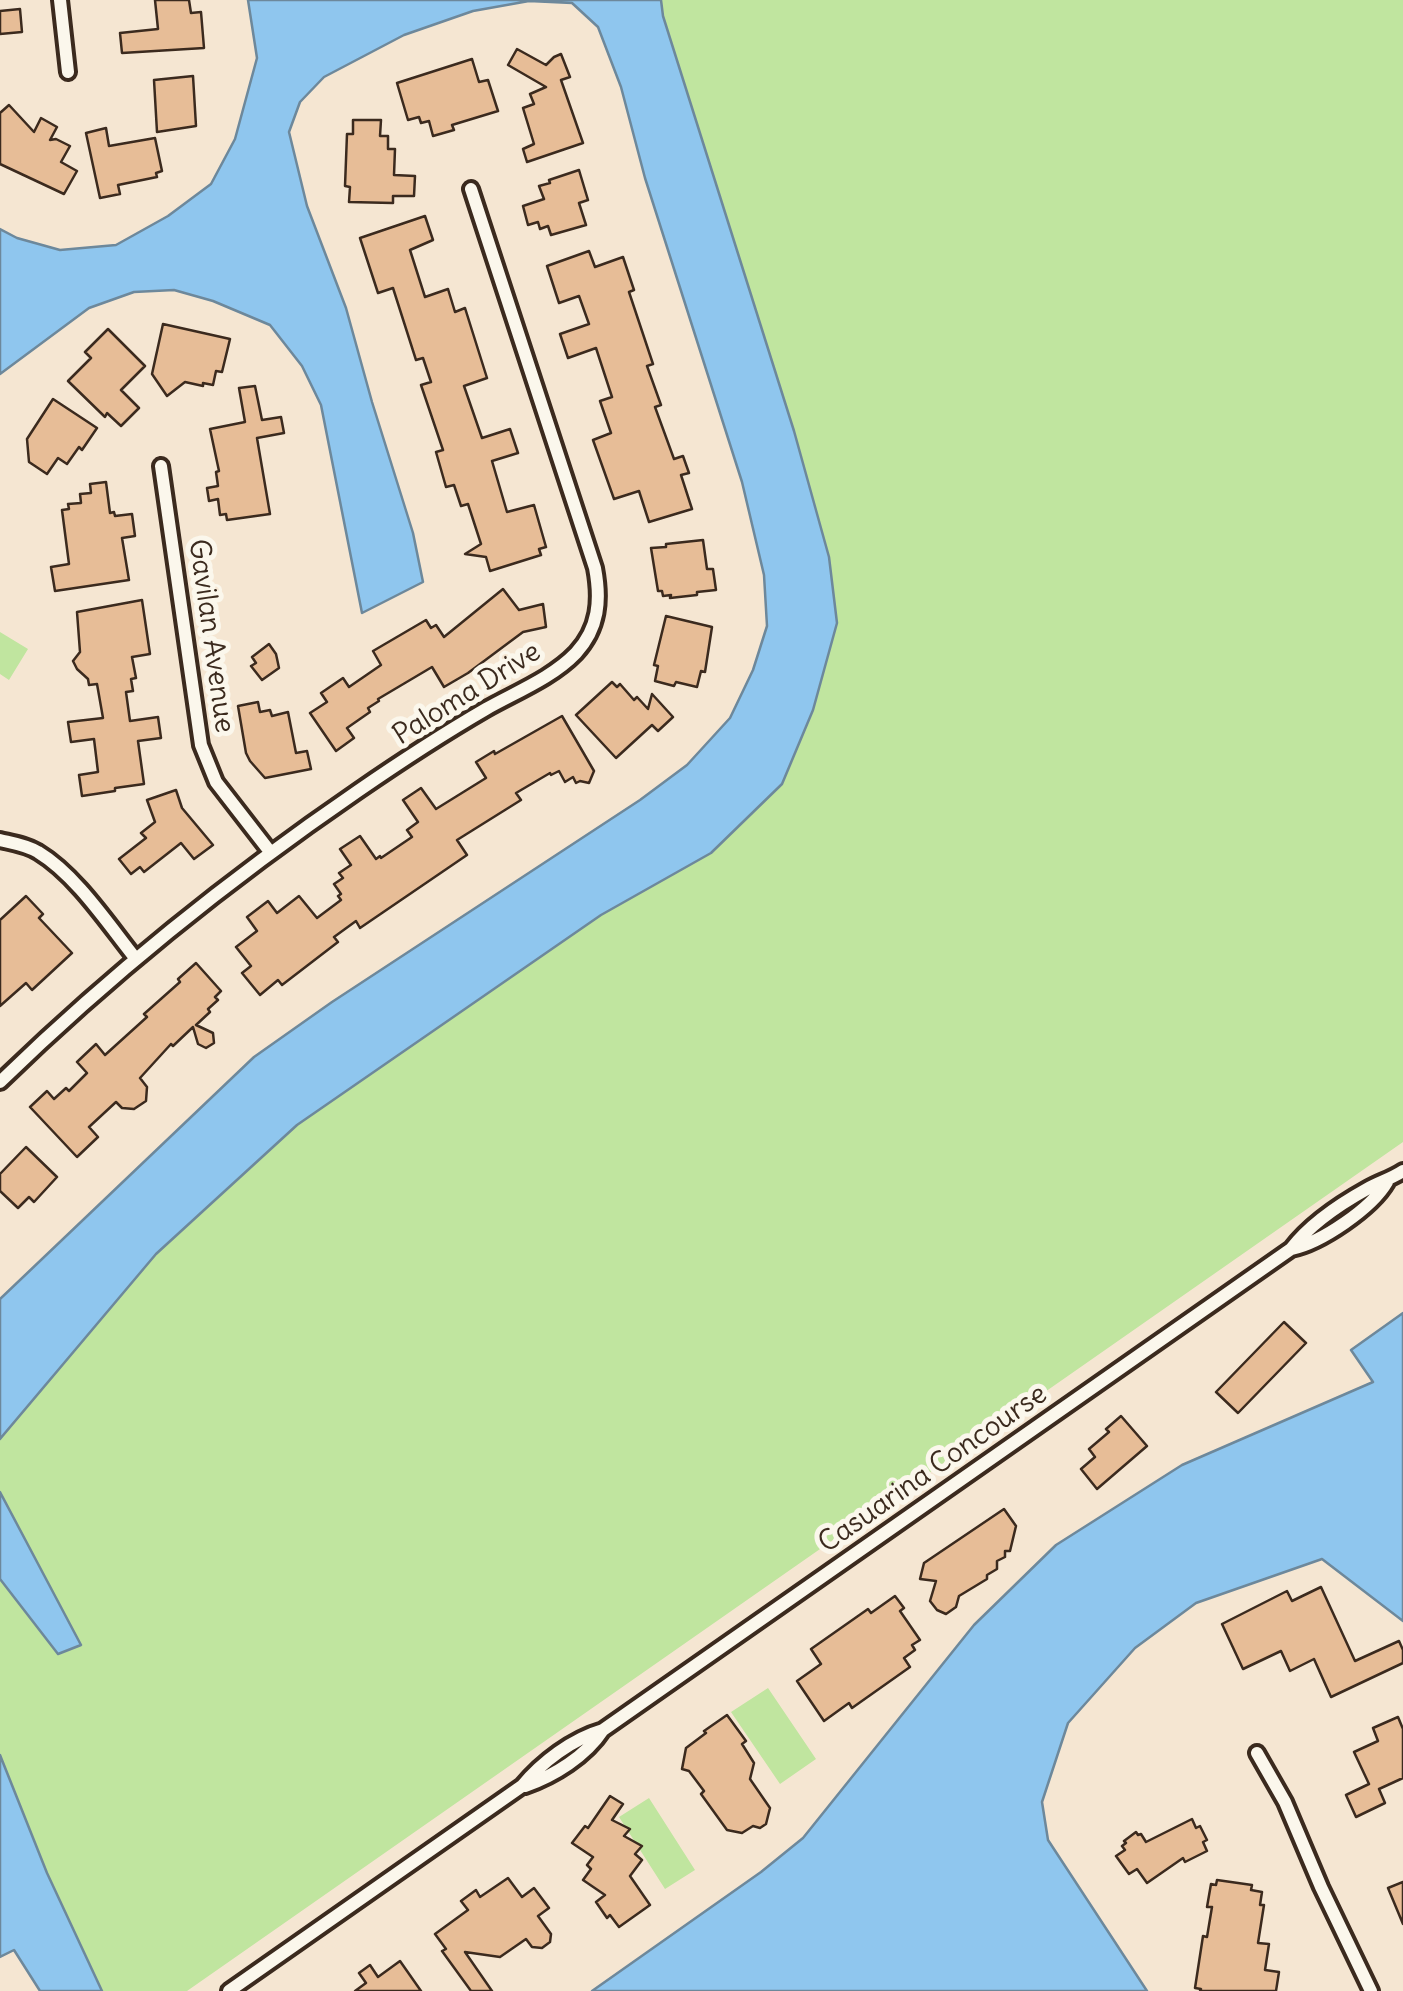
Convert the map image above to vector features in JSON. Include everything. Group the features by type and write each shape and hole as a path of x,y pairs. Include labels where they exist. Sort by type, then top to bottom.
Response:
{"street":[{"path":"60,0 68,72"},
{"name":"Paloma Drive","path":"0,1082 202,905 360,789 558,668 575,654 594,625 598,600 595,568 472,188"},
{"name":"Gavilan Avenue","path":"161,466 201,746 216,782 271,853"},
{"path":"0,840 28,847 50,860 78,887 136,959"},
{"name":"Casuarina Concourse","path":"229,1991 522,1786 544,1780 567,1764 594,1744 602,1730 1291,1249 1306,1246 1345,1221 1403,1171"},
{"path":"1258,1753 1285,1802 1371,1991"}],"green space":[{"path":"661,0 1403,0 1403,1142 187,1991 102,1991 47,1873 0,1755 0,1579 58,1654 23,1538 0,1492 0,1439 156,1254 297,1125 601,915 711,853 782,784 813,710 837,623 829,557"},
{"path":"0,632 28,649 9,680 0,674"},
{"path":"768,1688 816,1759 780,1784 731,1712"},
{"path":"649,1798 695,1870 665,1889 619,1817"}],"water":[{"path":"248,0 661,0 794,431 829,557 837,623 813,710 782,784 711,853 601,915 297,1125 156,1254 0,1439 0,1299 254,1057 687,765 730,718 753,670 767,626 764,575 742,482 645,178 621,87 598,27 572,3 529,1 473,11 404,35 324,77 300,102 289,132 307,206 346,308 413,533 423,582 362,613 321,405 302,366 270,325 213,301 174,290 134,292 89,308 0,374 0,229 60,250 116,245 168,216 211,184 235,139 257,58"},
{"path":"1403,1313 1403,1621 1322,1559 1196,1603 1135,1648 1068,1723 1042,1802 1048,1840 1147,1991 592,1991 803,1838 974,1625 1056,1545 1182,1465 1373,1382 1351,1350"},
{"path":"0,1492 81,1645 58,1654 0,1579"},
{"path":"0,1755 47,1873 102,1991 40,1991 14,1950 0,1957"}],"building":[{"path":"155,0 189,0 191,13 201,12 204,48 122,53 120,33 158,29"},
{"path":"20,9 22,32 0,34 0,11"},
{"path":"517,49 546,65 561,54 570,77 561,80 583,143 527,162 523,149 534,144 523,108 534,104 530,94 546,87 508,65"},
{"path":"472,59 479,82 488,80 498,111 452,125 454,130 433,136 429,121 421,123 419,117 408,120 397,83"},
{"path":"193,76 196,126 157,132 154,80"},
{"path":"9,105 34,132 41,118 57,127 50,140 70,146 61,162 77,171 64,194 0,164 0,113"},
{"path":"353,120 381,120 380,136 388,136 388,149 395,149 394,175 415,176 414,196 393,196 393,203 349,202 350,187 345,186 347,134 353,134"},
{"path":"106,128 109,146 155,138 162,171 156,173 157,177 118,185 120,194 100,198 86,133"},
{"path":"579,170 588,200 579,203 586,225 551,235 548,226 540,229 538,222 528,225 523,206 544,199 539,186"},
{"path":"425,216 433,240 410,250 425,297 448,289 455,312 465,308 487,378 464,386 482,438 510,429 518,453 492,461 507,512 534,505 546,547 539,549 541,555 490,571 486,557 465,554 481,544 468,504 461,506 454,485 446,487 436,452 443,450 421,385 431,382 423,358 416,360 393,288 378,293 360,238"},
{"path":"589,251 595,267 623,257 634,290 629,292 653,364 647,366 661,405 655,407 674,459 683,456 689,473 681,475 692,509 649,522 639,491 614,499 593,440 611,433 600,401 612,397 596,348 568,358 560,334 589,324 579,296 559,303 547,266"},
{"path":"163,324 230,339 222,372 216,371 213,385 185,382 167,396 152,374"},
{"path":"108,329 145,366 121,390 139,408 121,426 107,413 105,417 68,381 91,358 85,352"},
{"path":"255,386 262,420 281,417 284,433 257,438 270,514 227,520 226,514 220,515 218,499 209,501 207,488 218,486 219,471 210,429 245,422 239,388"},
{"path":"53,399 97,428 67,464 58,458 47,474 29,462 27,439"},
{"path":"106,482 110,513 132,514 135,536 122,538 129,580 55,591 51,567 69,564 62,510 69,509 68,504 81,503 80,494 91,493 90,484"},
{"path":"703,540 707,569 713,569 716,590 663,596 658,591 651,548"},
{"path":"503,589 519,610 543,604 546,627 523,632 444,687 432,667 378,699 368,708 370,712 347,728 354,738 336,751 310,713 327,702 321,693 343,678 349,687 381,665 373,651 426,620 431,628 436,625 444,637"},
{"path":"142,600 150,654 132,657 136,678 131,679 133,691 126,692 130,721 158,717 161,738 138,741 144,784 82,796 79,775 98,772 94,739 71,742 68,722 103,718 97,684 89,685 73,661 80,652 77,612"},
{"path":"666,616 712,627 705,672 701,671 697,687 655,681 658,666 654,665"},
{"path":"269,644 279,668 262,680 251,666 256,663 252,657"},
{"path":"612,682 617,687 620,684 648,709 652,694 673,717 658,731 652,725 616,758 576,715"},
{"path":"258,702 260,712 270,710 272,716 288,712 296,753 307,751 311,769 265,778 250,761 238,706"},
{"path":"562,716 594,771 589,783 576,783 573,777 565,782 559,771 516,793 521,800 457,840 467,855 360,928 356,921 334,937 338,942 282,985 278,980 260,995 242,973 251,966 236,947 257,931 247,917 268,901 277,913 299,896 317,918 341,900 334,884 343,878 339,873 351,865 340,849 360,836 376,859 381,858 412,837 407,830 418,822 403,800 421,788 436,809 486,778 476,762"},
{"path":"176,790 182,808 213,845 194,859 181,843 144,872 140,867 131,874 119,859 146,838 141,833 155,822 147,800"},
{"path":"26,896 43,914 39,918 72,953 32,990 26,983 0,1006 0,920"},
{"path":"196,963 221,991 208,1009 210,1012 196,1025 213,1033 214,1043 206,1048 198,1044 193,1027 171,1044 140,1078 147,1087 146,1101 134,1109 122,1108 116,1102 89,1127 98,1137 77,1157 30,1107 47,1091 54,1099 66,1088 69,1091 87,1073 77,1062 96,1044 105,1055 147,1017 144,1014"},
{"path":"26,1147 57,1177 34,1202 29,1197 18,1208 0,1191 0,1174"},
{"path":"1284,1322 1306,1343 1238,1413 1216,1392"},
{"path":"1121,1416 1147,1446 1097,1489 1081,1469 1095,1457 1089,1449"},
{"path":"1004,1509 1016,1526 1010,1551 1005,1551 1005,1557 997,1561 997,1569 987,1579 959,1596 956,1607 946,1614 937,1610 930,1601 936,1581 920,1579 924,1563"},
{"path":"1321,1587 1355,1661 1399,1641 1403,1663 1331,1697 1314,1659 1290,1671 1281,1651 1243,1669 1222,1624 1287,1591 1292,1601"},
{"path":"895,1596 904,1608 900,1611 920,1640 904,1658 910,1667 852,1708 849,1703 824,1721 797,1681 821,1664 811,1649 868,1609 871,1613"},
{"path":"727,1715 746,1741 742,1744 754,1763 750,1779 770,1808 766,1824 742,1833 727,1830 701,1794 704,1791 689,1771 682,1769 686,1748"},
{"path":"1398,1717 1403,1729 1403,1778 1379,1789 1385,1803 1356,1817 1346,1795 1369,1784 1354,1752 1378,1741 1373,1728"},
{"path":"610,1796 623,1804 612,1820 630,1829 624,1836 642,1846 635,1854 642,1860 630,1876 650,1905 619,1927 596,1902 605,1895 583,1880 593,1857 572,1843 585,1826 588,1828"},
{"path":"1192,1819 1207,1840 1203,1842 1207,1851 1185,1862 1183,1858 1147,1883 1137,1869 1129,1874 1116,1856 1125,1850 1124,1841 1136,1832 1146,1842"},
{"path":"508,1878 522,1897 534,1888 549,1908 538,1916 551,1934 550,1942 542,1948 532,1947 526,1939 500,1957 465,1952 492,1991 471,1991 442,1951 446,1949 435,1934 468,1910 461,1901 476,1890 480,1897"},
{"path":"1217,1880 1252,1885 1251,1890 1262,1892 1260,1905 1264,1905 1258,1943 1269,1944 1265,1970 1279,1972 1276,1991 1195,1988 1212,1907 1207,1907 1211,1884 1216,1885"},
{"path":"1403,1882 1403,1924 1388,1888"},
{"path":"400,1961 421,1991 355,1991 366,1983 359,1973 370,1965 378,1977"}]}
